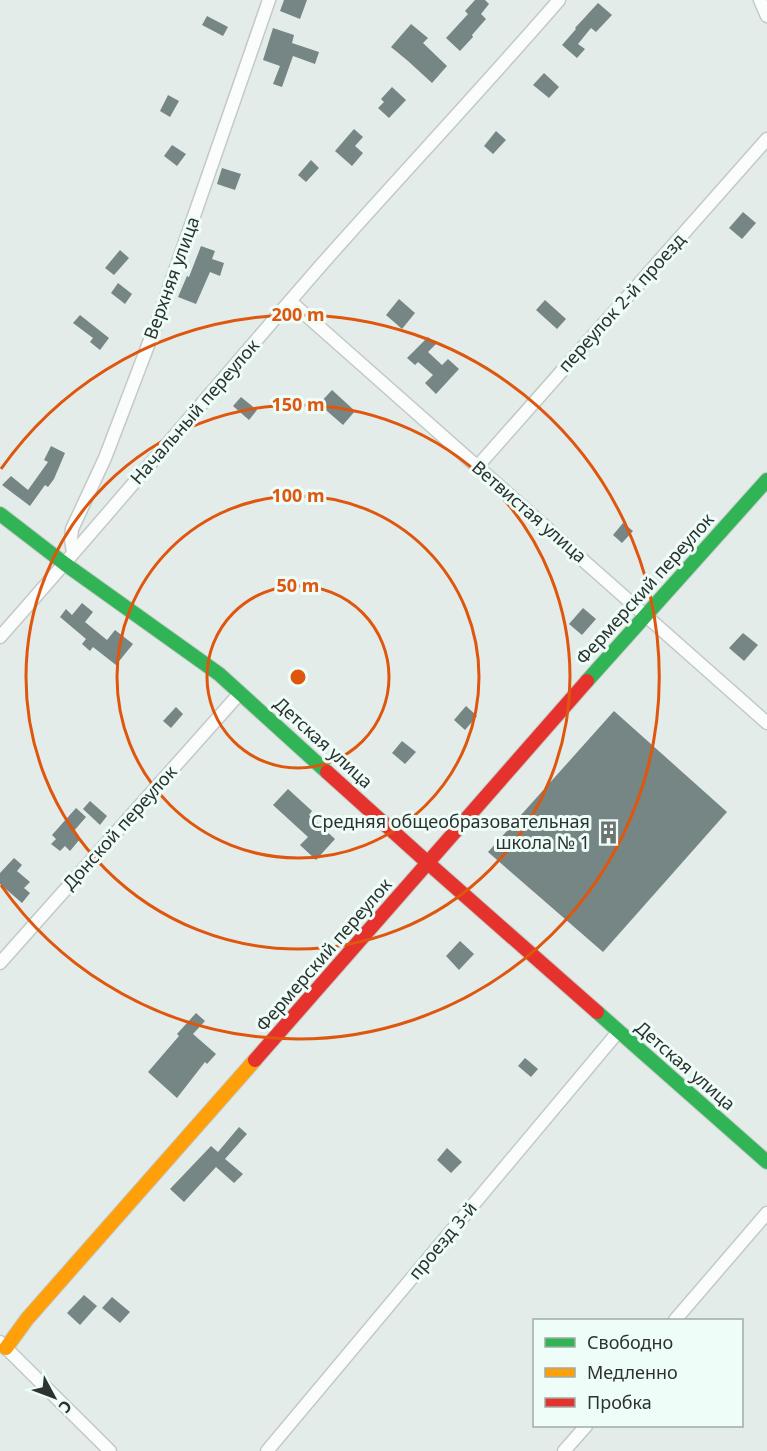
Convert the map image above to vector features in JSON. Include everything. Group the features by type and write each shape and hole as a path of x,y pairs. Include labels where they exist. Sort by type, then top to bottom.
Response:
{"street":[{"name":"Верхняя улица","path":"69,559 72,530 105,458 160,314 269,0"},
{"name":"Начальный переулок","path":"0,637 290,301 559,0"},
{"path":"760,0 767,16"},
{"name":"переулок 2-й проезд","path":"477,466 767,139"},
{"name":"Ветвистая улица","path":"290,301 767,723"},
{"name":"Фермерский переулок","path":"3,1345 645,615 767,480"},
{"name":"Детская улица","path":"0,514 69,559 219,674 428,863 767,1162"},
{"name":"Донской переулок","path":"0,963 240,693"},
{"name":"проезд 3-й","path":"267,1451 618,1032"},
{"path":"676,1319 767,1213"},
{"path":"3,1345 110,1451"},
{"path":"564,1451 584,1427"}],"building":[{"path":"284,0 307,0 300,19 280,11"},
{"path":"475,0 485,0 489,4 481,14 486,19 460,51 446,38 468,14 465,11"},
{"path":"598,3 612,15 596,32 591,28 578,44 585,49 577,58 562,45"},
{"path":"207,16 228,27 223,36 202,25"},
{"path":"411,24 428,38 423,43 447,66 432,83 391,47"},
{"path":"273,28 294,35 292,43 319,52 315,64 293,56 282,87 273,84 280,66 263,60"},
{"path":"544,73 559,87 549,98 533,85"},
{"path":"392,87 406,100 389,118 378,108 384,102 381,99"},
{"path":"168,95 179,101 170,117 160,111"},
{"path":"354,129 363,137 355,146 363,153 352,166 335,151"},
{"path":"496,131 506,140 493,154 484,146"},
{"path":"172,145 186,154 177,166 164,156"},
{"path":"311,160 319,168 306,182 298,175"},
{"path":"222,168 241,174 235,190 217,184"},
{"path":"743,212 756,223 742,239 729,228"},
{"path":"201,246 215,251 212,259 224,263 220,276 210,272 196,304 178,297 187,276 189,277"},
{"path":"120,250 129,258 114,275 105,268"},
{"path":"118,283 132,294 125,304 111,293"},
{"path":"399,299 415,313 402,329 386,315"},
{"path":"545,300 566,319 557,329 536,310"},
{"path":"80,315 109,338 100,350 90,342 93,338 73,323"},
{"path":"428,337 436,344 428,352 442,365 448,359 459,369 436,394 425,383 433,375 418,362 415,365 407,358"},
{"path":"332,390 355,411 343,425 319,404"},
{"path":"241,397 257,410 249,420 233,406"},
{"path":"51,446 65,453 54,479 48,487 45,485 30,506 2,485 11,476 28,490 48,462 44,460"},
{"path":"623,523 633,531 622,543 613,535"},
{"path":"82,603 93,612 85,622 107,640 115,630 133,644 116,665 93,647 90,651 82,644 86,639 60,617 66,609 72,615"},
{"path":"583,608 596,619 582,635 569,624"},
{"path":"743,633 758,645 744,661 729,648"},
{"path":"466,706 477,716 465,730 454,720"},
{"path":"176,707 183,714 171,728 163,721"},
{"name":"Средняя общеобразовательная школа № 1","path":"614,711 727,812 603,952 488,852"},
{"path":"402,741 416,752 405,764 392,753"},
{"path":"288,789 312,811 309,815 335,839 316,860 300,845 308,837 273,805"},
{"path":"90,801 107,816 100,825 83,809"},
{"path":"76,808 86,817 73,832 80,839 70,851 65,846 60,851 51,844 56,839 52,835"},
{"path":"14,858 22,865 17,871 30,882 24,888 30,893 22,903 0,884 0,873"},
{"path":"460,941 474,954 459,970 446,956"},
{"path":"196,1013 205,1021 193,1034 216,1054 207,1064 205,1062 177,1098 148,1072"},
{"path":"525,1058 538,1069 531,1077 518,1066"},
{"path":"239,1127 247,1134 225,1159 243,1174 234,1183 216,1167 184,1202 170,1189 211,1146 218,1152"},
{"path":"447,1148 462,1162 451,1173 437,1160"},
{"path":"84,1295 97,1306 80,1325 67,1313"},
{"path":"112,1297 130,1312 120,1323 102,1308"}],"traffic: fast":[{"path":"587,681 767,480"},
{"path":"0,514 65,564 219,674 327,772"},
{"path":"597,1012 767,1162"}],"traffic: slow":[{"path":"6,1348 27,1319 255,1060"}],"traffic: jam":[{"path":"255,1060 587,681"},
{"path":"327,772 597,1012"}],"place":[{"name":"Средняя общеобразовательная школа № 1","path":"608,832"}]}
